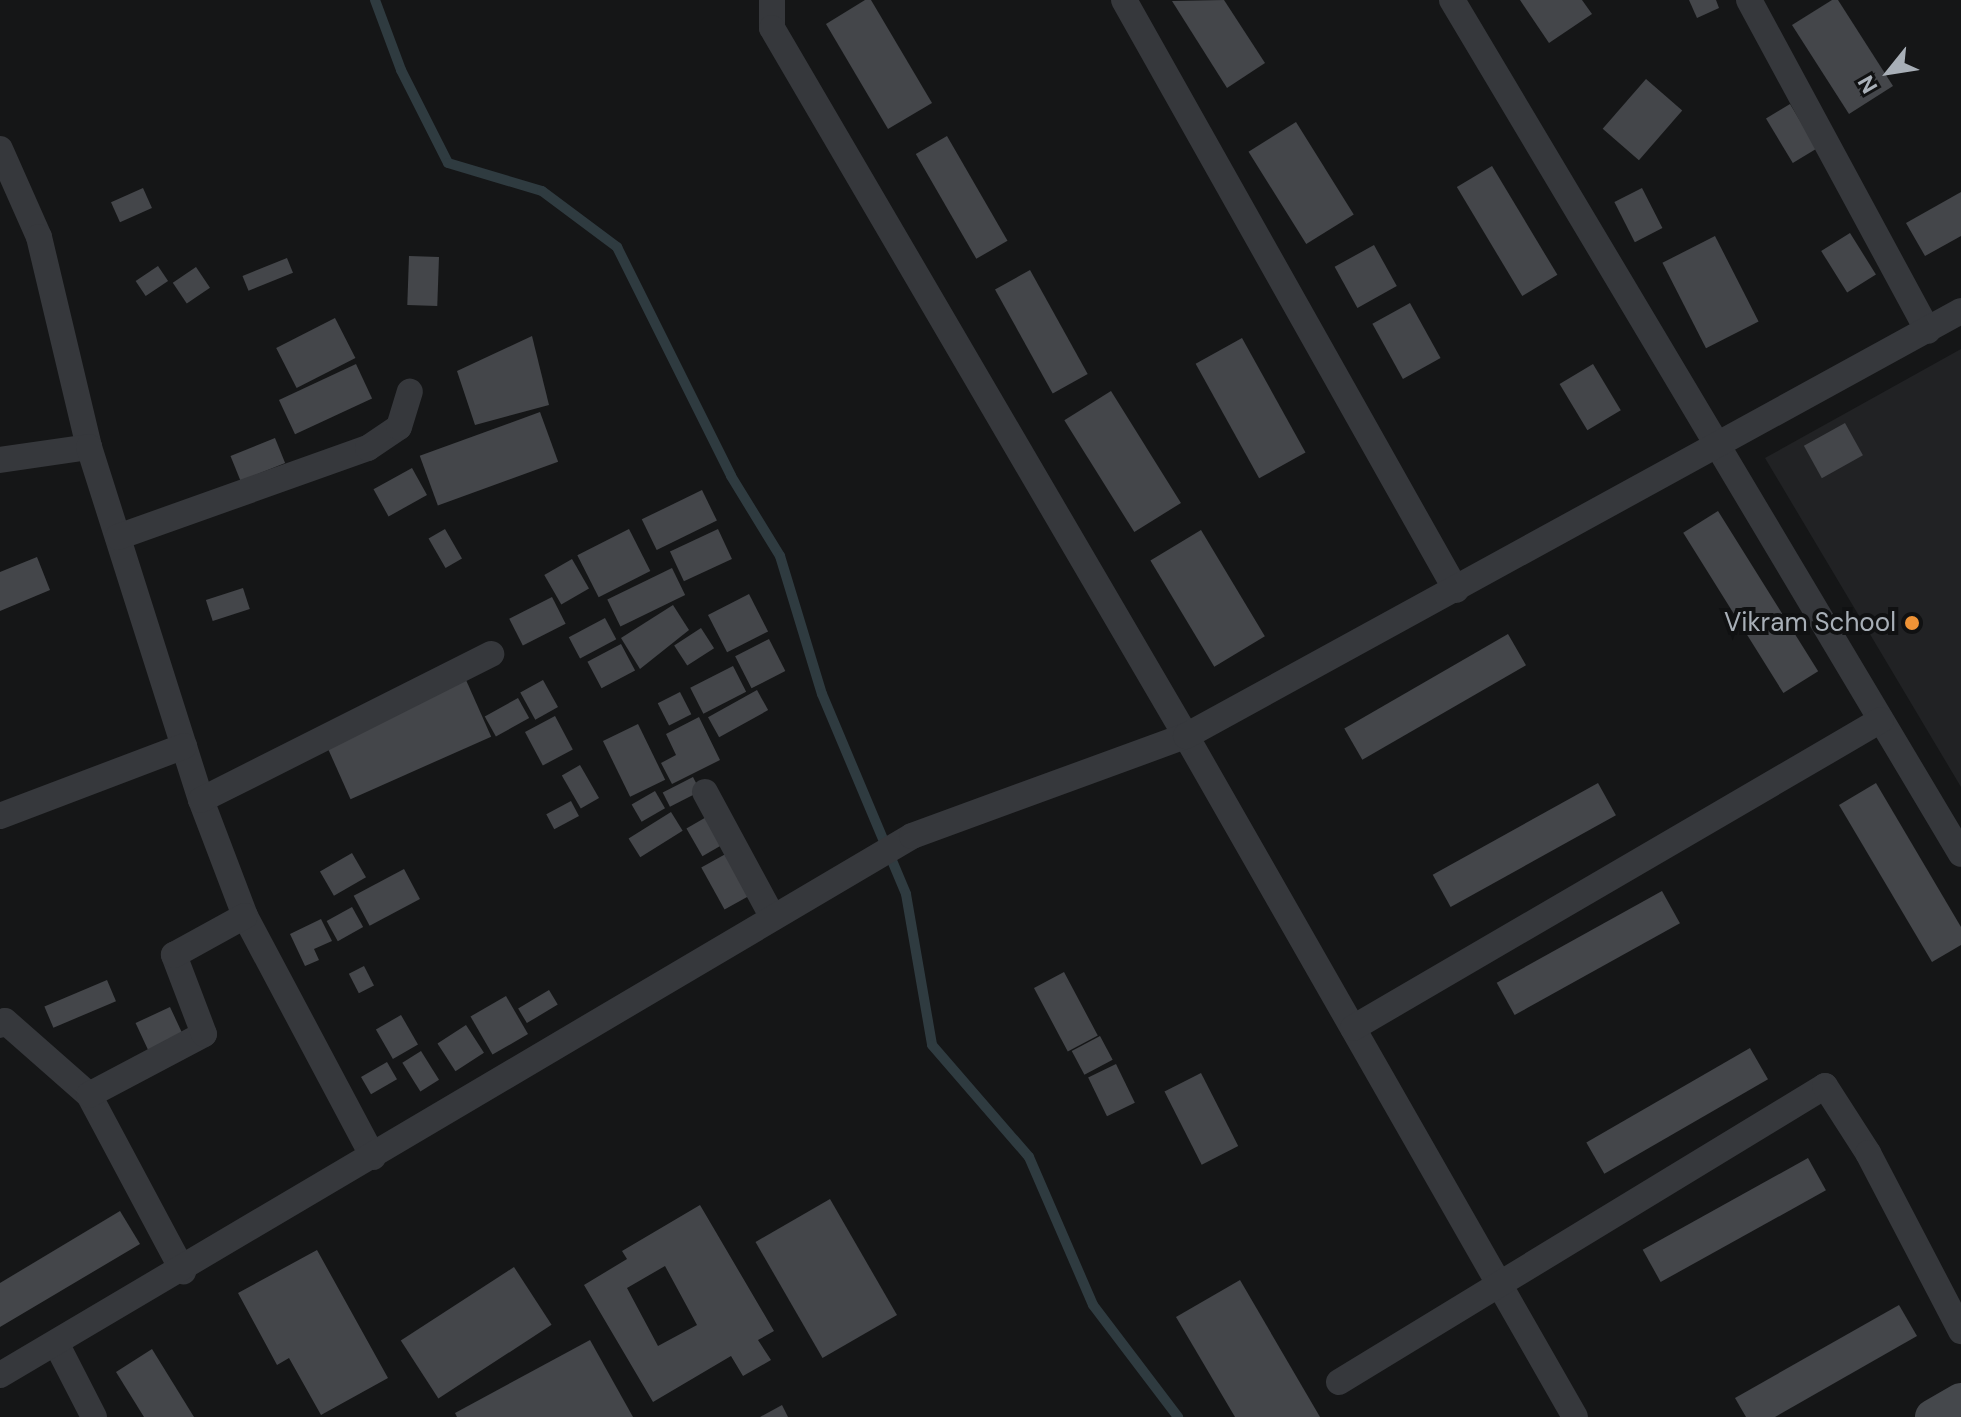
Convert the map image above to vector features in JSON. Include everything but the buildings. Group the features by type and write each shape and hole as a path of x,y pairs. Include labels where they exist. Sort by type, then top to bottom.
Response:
{"main road":[{"path":"1933,1417 1961,1401"}],"street":[{"path":"772,0 772,28 1186,736 1575,1417"},
{"path":"1124,0 1456,590"},
{"path":"1452,0 1961,854"},
{"path":"1749,0 1928,331"},
{"path":"0,149 39,237 89,447 201,800 245,916 373,1157"},
{"path":"0,1375 183,1271 912,836 1186,736 1719,448 1961,311"},
{"path":"118,537 368,448 399,427 410,392"},
{"path":"0,460 89,447"},
{"path":"201,800 491,654"},
{"path":"1353,1028 1881,720"},
{"path":"0,816 184,746"},
{"path":"705,792 773,918"},
{"path":"89,1095 204,1034 174,955 245,916"},
{"path":"0,1025 5,1021 89,1095 183,1271"},
{"path":"1339,1382 1825,1086 1868,1153 1961,1331"},
{"path":"56,1343 94,1417"}],"shaded area":[{"name":"Vikram School","path":"1961,349 1961,787 1765,458"}],"waterway":[{"path":"375,0 401,70 448,163 542,191 617,247 731,476 780,556 822,694 906,894 932,1045 1029,1157 1093,1305 1178,1417"}],"place":[{"name":"Vikram School","path":"1912,623"}]}
